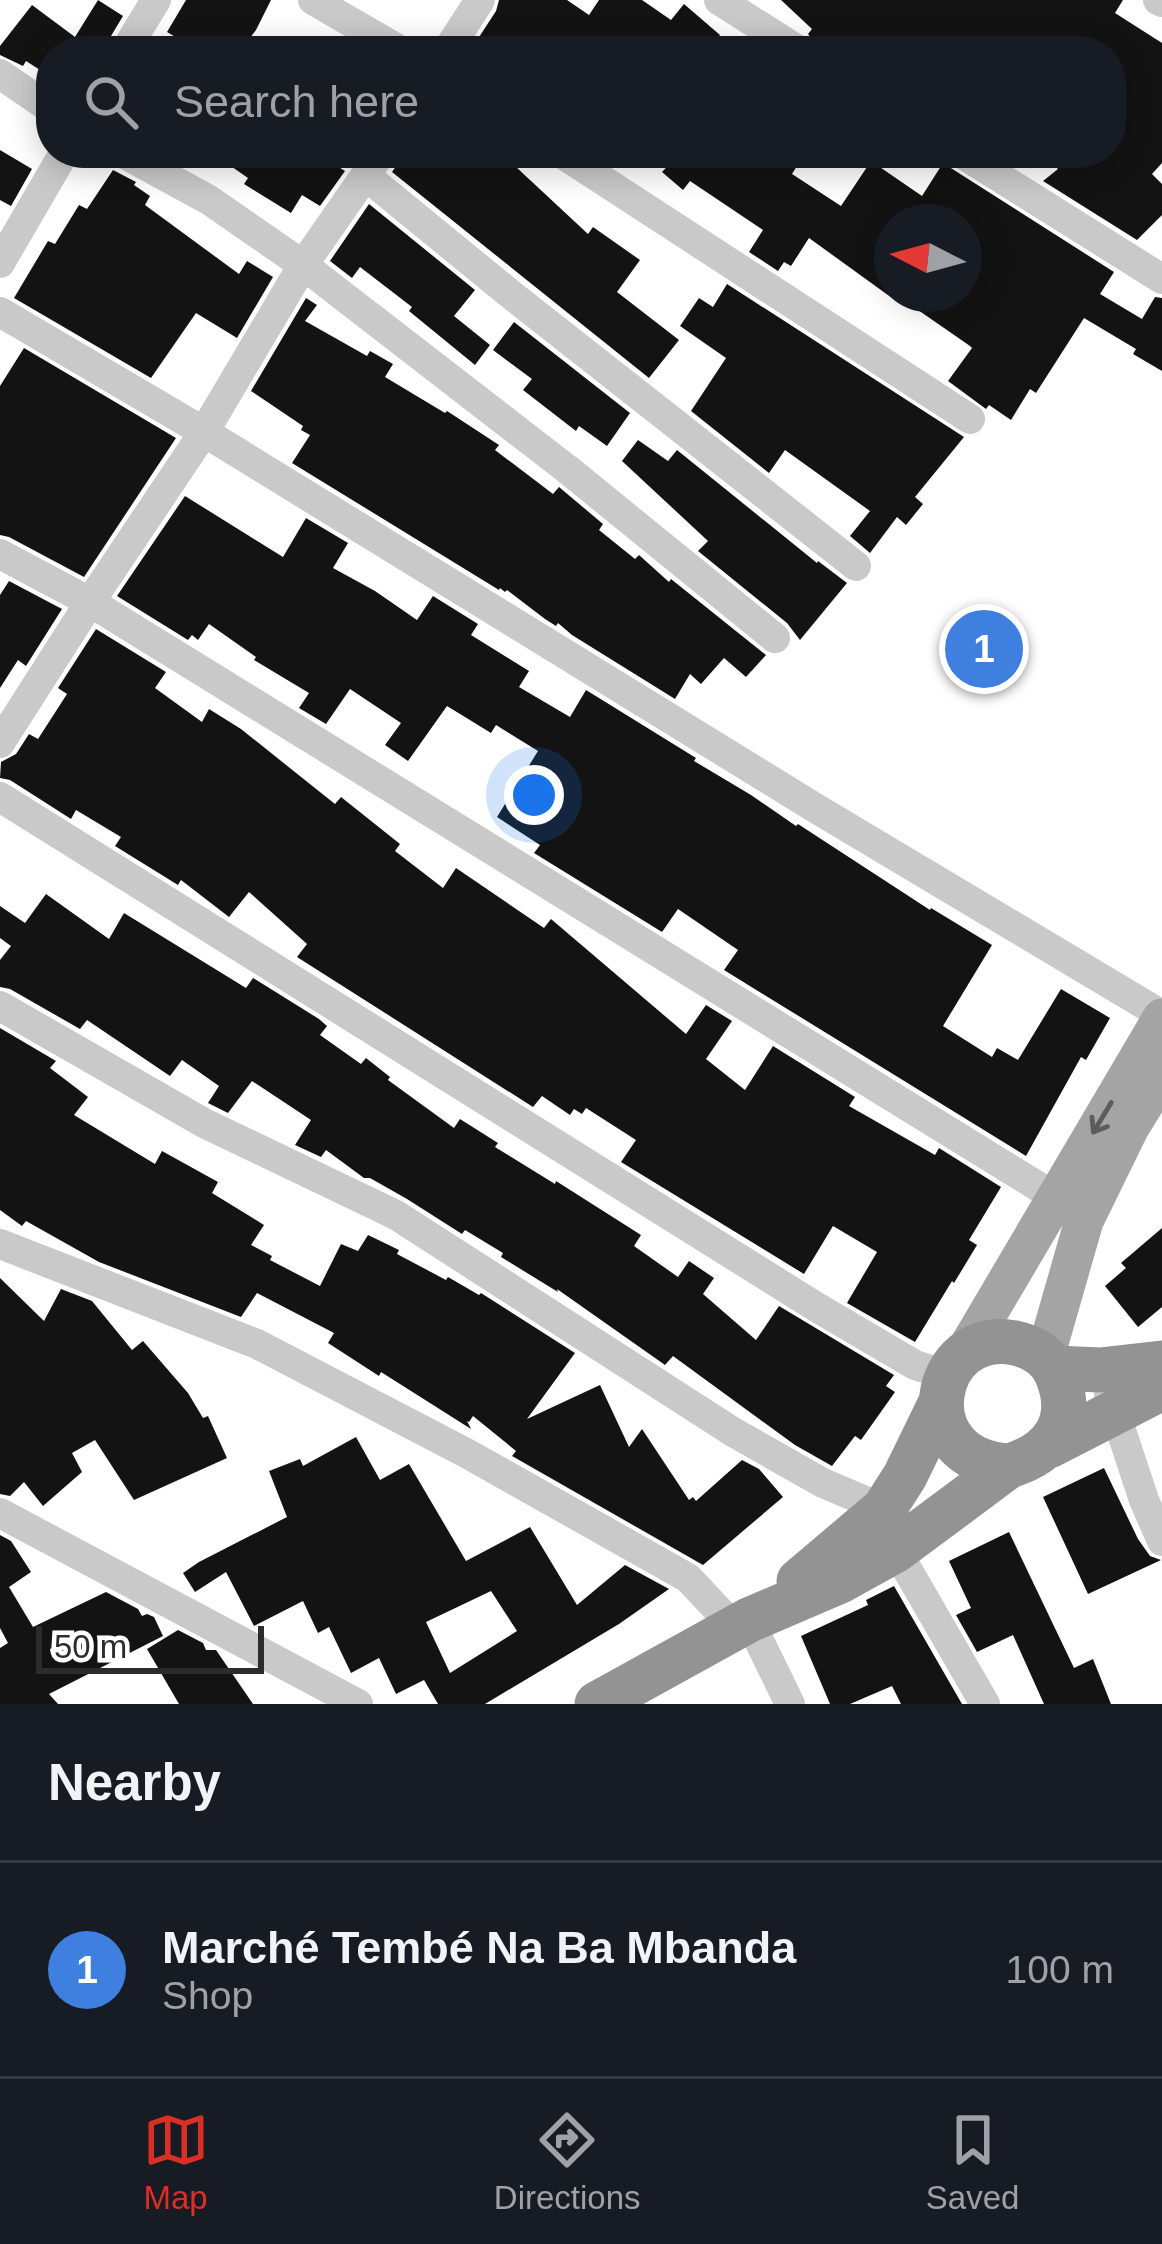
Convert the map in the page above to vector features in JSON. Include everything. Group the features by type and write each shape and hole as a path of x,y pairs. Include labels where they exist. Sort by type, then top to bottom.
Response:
{"highway":[{"path":"890,1529 905,1476 950,1378 983,1344 1026,1345 1049,1362 1100,1370 1162,1363"},
{"path":"950,1378 944,1425 969,1457 988,1465 1029,1456 1063,1422 1064,1394 1049,1362"},
{"path":"597,1704 742,1624 840,1581 890,1529 1162,1388"}],"main road":[{"path":"950,1378 1162,1016"},
{"path":"1049,1362 1084,1221 1130,1127 1162,1075"}],"street":[{"path":"134,36 156,0"},
{"path":"313,0 375,36"},
{"path":"457,36 480,0"},
{"path":"718,0 776,36"},
{"path":"0,74 36,99"},
{"path":"0,263 55,168"},
{"path":"150,168 209,200 303,265 567,469 775,638"},
{"path":"0,743 204,432 303,265 370,168"},
{"path":"377,168 509,293 856,566"},
{"path":"584,168 970,419"},
{"path":"986,168 1162,279"},
{"path":"0,312 1162,1016"},
{"path":"0,554 90,602 1055,1197"},
{"path":"0,797 818,1308 915,1365 950,1378"},
{"path":"0,1006 203,1123 396,1215 890,1529 986,1704"},
{"path":"0,1244 257,1344 688,1578 742,1624 790,1704"},
{"path":"1100,1370 1162,1541"},
{"path":"0,1513 358,1704"}],"building":[{"path":"98,0 123,16 111,36 76,36"},
{"path":"186,0 271,0 251,36 174,36 167,32"},
{"path":"499,0 567,0 589,15 599,0 642,0 671,20 684,4 720,35 480,36"},
{"path":"781,0 1123,0 1115,13 1162,43 1162,163 1152,174 1162,184 1162,215 1137,240 1043,181 1057,168 1126,168 1126,36 810,36 812,29"},
{"path":"32,5 74,36 36,36 36,67 0,55 0,46"},
{"path":"0,150 32,169 11,206 0,200"},
{"path":"234,168 345,171 320,206 302,195 291,213 244,184 248,178"},
{"path":"395,168 517,168 588,234 593,227 640,260 617,292 679,340 649,378 392,172"},
{"path":"666,168 796,168 792,174 841,206 866,168 881,168 922,196 940,168 951,168 1114,272 1100,294 1142,319 1155,297 1162,298 1162,371 1084,318 1036,393 1030,389 1011,420 989,405 986,409 948,381 972,348 921,312 982,312 982,204 874,204 874,285 809,238 791,266 784,262 778,271 749,252 763,230 690,181 683,190 662,172"},
{"path":"113,170 150,196 145,205 239,274 247,261 273,277 237,338 196,313 151,378 14,298 48,241 55,244 79,205 87,209"},
{"path":"369,204 475,290 454,316 490,345 475,365 360,267 352,278 330,261"},
{"path":"727,284 964,437 915,497 923,504 906,525 897,517 870,553 850,536 870,511 785,450 769,473 691,411 726,358 680,326 699,298 713,307"},
{"path":"306,298 317,305 305,321 367,356 370,351 393,364 385,377 499,445 495,450 553,494 559,487 603,524 599,530 635,559 639,555 766,655 746,677 724,658 701,684 690,674 675,699 545,619 507,590 499,590 292,463 310,435 251,391"},
{"path":"514,322 630,413 607,446 579,426 576,431 523,390 532,379 493,350"},
{"path":"24,348 176,438 84,577 0,535 0,386"},
{"path":"638,440 668,461 677,450 847,583 800,640 787,623 698,551 708,541 622,461"},
{"path":"185,496 283,557 306,518 348,543 333,568 417,620 433,596 478,624 471,635 529,671 519,687 570,717 586,690 992,945 943,1026 992,1057 997,1048 1018,1060 1061,989 1110,1018 1086,1060 1081,1057 1026,1156 724,970 738,950 678,909 662,932 534,853 540,845 497,817 538,751 496,725 491,733 447,706 408,761 385,745 401,723 350,689 326,724 299,708 309,693 254,660 209,624 198,640 192,635 188,640 117,596"},
{"path":"9,581 62,609 26,666 18,660 0,688 0,595"},
{"path":"96,629 166,672 155,688 202,722 209,709 335,804 341,797 400,844 395,851 443,888 456,868 544,928 551,919 686,1034 706,1005 732,1021 706,1059 745,1090 773,1046 855,1097 849,1106 935,1155 939,1148 1001,1187 969,1240 977,1245 915,1342 847,1303 877,1252 833,1226 804,1274 621,1162 636,1140 586,1108 582,1114 574,1109 570,1115 542,1096 533,1107 297,957 307,944 249,892 229,917 181,880 178,885 115,846 121,837 76,810 71,819 0,778 1,762 16,754 29,734 38,739 67,694 58,688"},
{"path":"46,894 109,939 124,913 246,988 253,978 319,1019 327,1026 320,1035 361,1064 366,1058 454,1128 460,1119 498,1143 495,1147 641,1235 634,1246 678,1277 689,1261 714,1278 703,1294 756,1340 779,1306 894,1375 886,1386 895,1392 861,1440 855,1436 832,1466 795,1445 673,1356 665,1365 465,1230 462,1234 364,1178 326,1150 321,1157 295,1145 311,1120 252,1081 228,1113 208,1103 219,1086 182,1060 170,1076 87,1020 80,1029 0,987 0,960 11,946 0,938 0,906 25,923"},
{"path":"0,1028 56,1061 50,1068 88,1097 74,1115 155,1164 162,1151 218,1182 212,1193 264,1225 251,1245 272,1256 270,1260 320,1286 341,1244 358,1251 368,1235 446,1280 481,1293 575,1353 527,1419 600,1385 629,1447 642,1429 689,1500 696,1501 742,1460 759,1469 783,1497 703,1565 512,1456 516,1451 473,1416 467,1421 471,1429 328,1343 334,1333 257,1293 241,1317 99,1262 26,1221 22,1226 0,1210"},
{"path":"1162,1228 1162,1307 1138,1327 1105,1286 1126,1268 1121,1263"},
{"path":"0,1278 44,1321 61,1289 92,1301 132,1350 143,1341 203,1418 208,1416 227,1458 134,1500 95,1440 72,1453 82,1472 43,1506 24,1482 10,1496 0,1494"},
{"path":"356,1437 380,1480 409,1464 466,1561 530,1527 577,1605 625,1565 669,1589 485,1704 438,1704 424,1680 396,1694 379,1658 351,1673 329,1627 318,1633 303,1601 254,1626 226,1572 195,1592 183,1573 287,1517 269,1471 300,1459 303,1466","holes":["491,1591 517,1631 450,1673 426,1622"]},
{"path":"1104,1468 1138,1539 1150,1556 1161,1560 1088,1594 1043,1497"},
{"path":"1009,1532 1074,1668 1093,1659 1111,1704 1044,1704 1013,1635 977,1652 956,1615 971,1608 949,1561"},
{"path":"0,1535 11,1541 31,1572 9,1587 33,1627 106,1592 138,1609 142,1616 154,1617 163,1636 49,1694 58,1704 0,1704 0,1648 8,1643 0,1628"},
{"path":"894,1586 962,1704 901,1704 892,1686 850,1704 830,1704 801,1636 868,1605 866,1600"},
{"path":"178,1630 203,1643 206,1650 216,1650 253,1704 179,1704 147,1649"}],"place":[{"name":"Marché Tembé Na Ba Mbanda","path":"984,649"}]}
